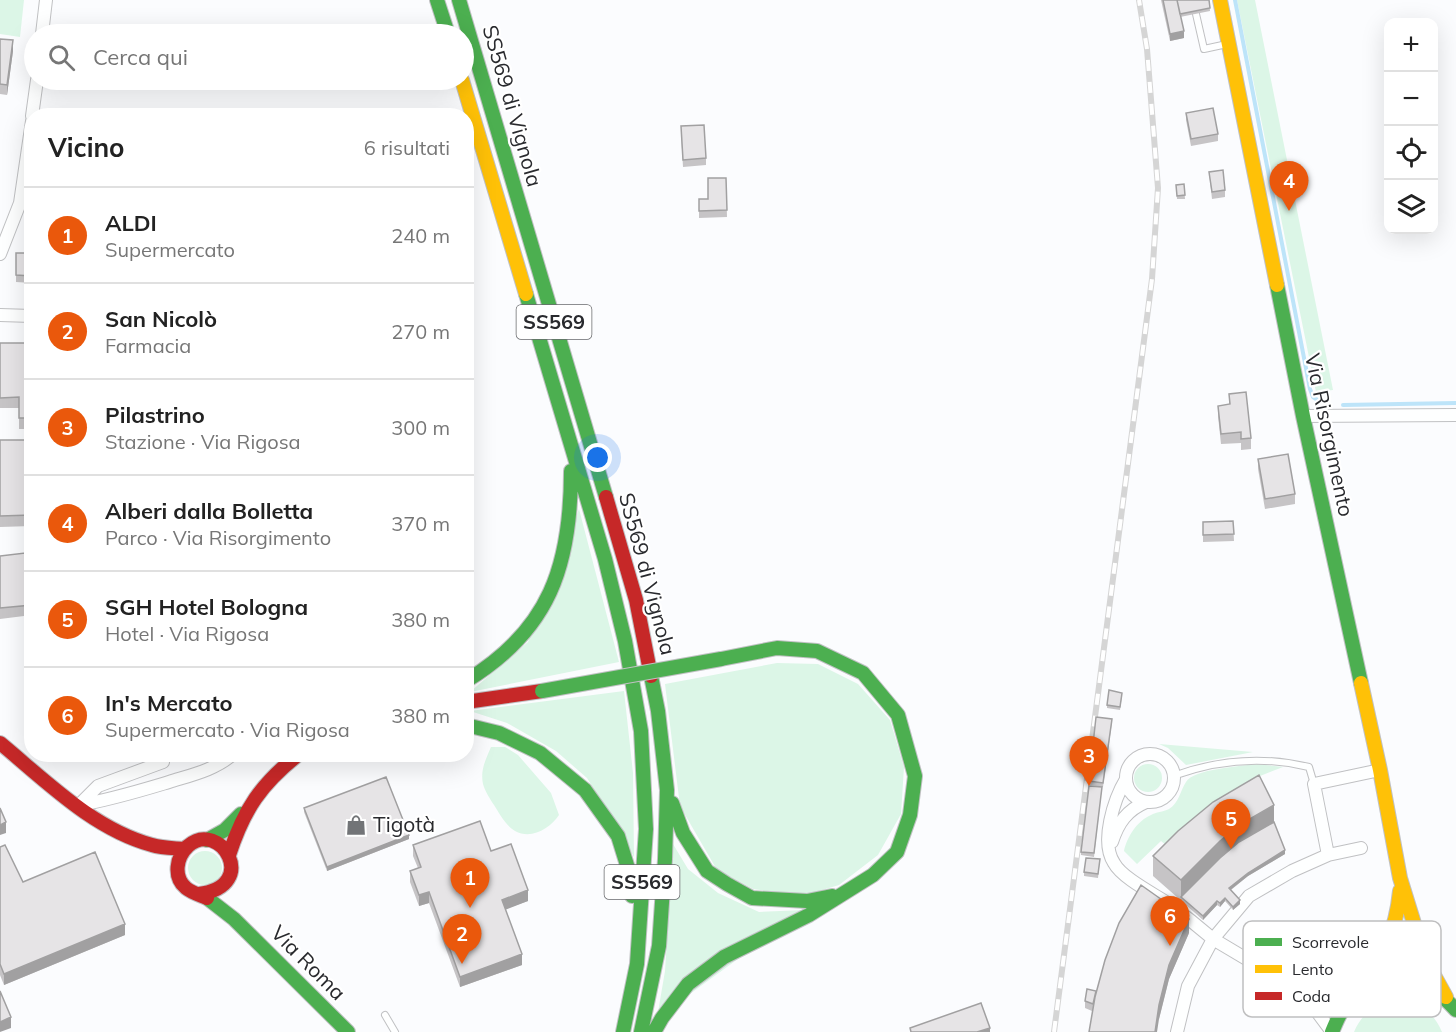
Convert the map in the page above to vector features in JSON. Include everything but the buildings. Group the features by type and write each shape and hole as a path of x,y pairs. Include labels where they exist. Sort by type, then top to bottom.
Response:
{"main road":[{"name":"SS569 di Vignola","path":"437,0 445,24"},
{"name":"SS569 di Vignola","path":"459,0 466,24"},
{"name":"Via Risorgimento","path":"1220,0 1303,416 1380,770 1400,878 1413,921"},
{"name":"SS569 di Vignola","path":"474,51 636,600 658,711 667,790 665,860 659,946 641,1032"},
{"name":"SS569 di Vignola","path":"465,90 470,108"},
{"name":"SS569 di Vignola","path":"474,120 605,559 625,641 641,731 646,829 637,964 623,1032"},
{"path":"474,675 511,649 554,588 563,560 570,525 570,442"},
{"path":"474,701 777,648 817,651 863,673 898,715 915,776 910,815 897,852 873,875 809,915 724,957 688,984 654,1032"},
{"path":"474,727 499,733 540,753 585,790 618,836 631,878 637,964"},
{"name":"Via Roma","path":"0,743 24,762"},
{"name":"Via Roma","path":"24,762 110,827 146,844 178,873 185,887 216,904 239,924 348,1032"},
{"path":"207,840 216,842 229,855 246,809 254,796 290,762"},
{"path":"667,790 682,833 707,871 727,884 752,898 807,901 842,894"},
{"name":"Via Roma","path":"146,844 184,849 199,840 207,840 231,825 246,809"},
{"path":"178,873 180,856 184,849"},
{"name":"Via Roma","path":"229,855 232,872 230,892 239,924"},
{"name":"Via Risorgimento","path":"1395,921 1399,903 1400,878"},
{"path":"199,894 230,892"},
{"name":"Via Risorgimento","path":"1441,988 1446,997"},
{"path":"1441,993 1456,1010"},
{"name":"Via Risorgimento","path":"1332,1032 1339,1017"}],"street":[{"path":"43,24 46,0"},
{"path":"33,108 36,90"},
{"path":"0,254 20,203 24,176"},
{"path":"0,315 24,316"},
{"path":"1303,416 1456,415"},
{"path":"1109,852 1118,826 1124,817 1136,806 1160,800 1166,796 1173,783 1173,776 1167,763 1155,755 1141,756 1130,765 1126,779 1118,792 1109,828 1109,852 1112,862 1120,872 1170,905 1213,939 1243,957"},
{"path":"79,805 98,786 164,762"},
{"path":"79,805 112,800 198,773 224,762"},
{"path":"1328,855 1314,784 1380,770"},
{"path":"1126,779 1132,794 1146,802"},
{"path":"1177,1032 1188,986 1213,939 1250,896 1292,871 1328,855 1361,848"},
{"path":"1321,1017 1332,1032"}],"lane":[{"path":"1196,14 1204,49 1229,44"},
{"path":"1173,776 1237,761 1264,759 1310,767 1314,784"},
{"path":"385,1015 394,1032"}],"green space":[{"path":"0,0 24,0 20,37 0,34"},
{"path":"1237,0 1255,0 1333,390 1316,392"},
{"path":"579,509 619,662 474,691 474,689 528,642"},
{"path":"777,663 818,664 858,684 890,720 904,767 901,814 878,855 839,885 802,896 753,889 717,870 680,806 665,684"},
{"path":"624,691 633,773 634,857 587,778 556,751 507,723 474,710"},
{"path":"1159,744 1253,752 1186,765 1168,748"},
{"path":"491,747 505,747 518,755 551,793 559,815 546,828 534,833 521,833 512,829 500,815 486,792 482,779 484,765"},
{"path":"1148,764 1158,768 1162,778 1158,788 1148,792 1138,788 1134,778 1138,768"},
{"path":"1257,764 1283,767 1250,780 1176,853 1161,841 1137,864 1124,851 1137,825 1155,813 1172,806 1190,778 1208,771"},
{"path":"673,844 688,869 718,893 759,912 805,910 657,1018 665,971"},
{"path":"205,851 217,856 222,868 217,880 205,885 193,880 188,868 193,856"},
{"path":"1364,1017 1433,1017 1442,1032 1354,1032"}],"waterway":[{"path":"1235,0 1310,389 1313,397 1319,401"},
{"path":"1343,405 1456,403"}],"railway":[{"path":"1054,1032 1152,279 1158,188 1147,49 1139,0"}],"traffic: fast":[{"path":"437,0 445,24"},
{"path":"459,0 466,24"},
{"path":"474,51 606,497"},
{"path":"1277,285 1361,683"},
{"path":"526,294 605,559 625,641 641,731 646,829 637,964 623,1032"},
{"path":"474,675 495,661 518,640 536,617 550,592 560,565 566,536 571,471"},
{"path":"654,1032 688,984 724,957 809,915 873,875 897,852 910,815 915,776 898,715 863,673 817,651 777,648 721,659"},
{"path":"542,691 721,659"},
{"path":"641,1032 659,946 667,790 658,711 651,676"},
{"path":"474,727 499,733 540,753 585,790 618,836 631,878 632,896"},
{"path":"672,803 683,833 707,871 727,884 752,898 807,901 832,896"},
{"path":"207,840 225,830 241,814"},
{"path":"207,898 234,919 348,1032"},
{"path":"1441,996 1456,1010"},
{"path":"1332,1032 1339,1017"}],"traffic: slow":[{"path":"1220,0 1277,285"},
{"path":"465,90 470,108"},
{"path":"474,120 526,294"},
{"path":"1361,683 1400,878 1413,921"},
{"path":"1394,921 1400,891"},
{"path":"1441,988 1446,997"}],"traffic: jam":[{"path":"606,497 636,600 651,676"},
{"path":"474,701 542,691"},
{"path":"0,743 71,802 110,828 152,845 184,849"},
{"path":"229,855 241,824 255,798 290,762"},
{"path":"199,894 218,888 228,879 231,868 229,856 222,847 212,841 200,840 188,846 181,856 178,867 179,878 186,888 207,898"}],"place":[{"name":"Alberi dalla Bolletta","path":"1289,211"},
{"name":"Pilastrino","path":"1089,786"},
{"name":"Tigotà","path":"356,825"},
{"name":"SGH Hotel Bologna","path":"1231,849"},
{"name":"ALDI","path":"470,908"},
{"name":"In's Mercato","path":"1170,946"},
{"name":"San Nicolò","path":"462,964"}]}
